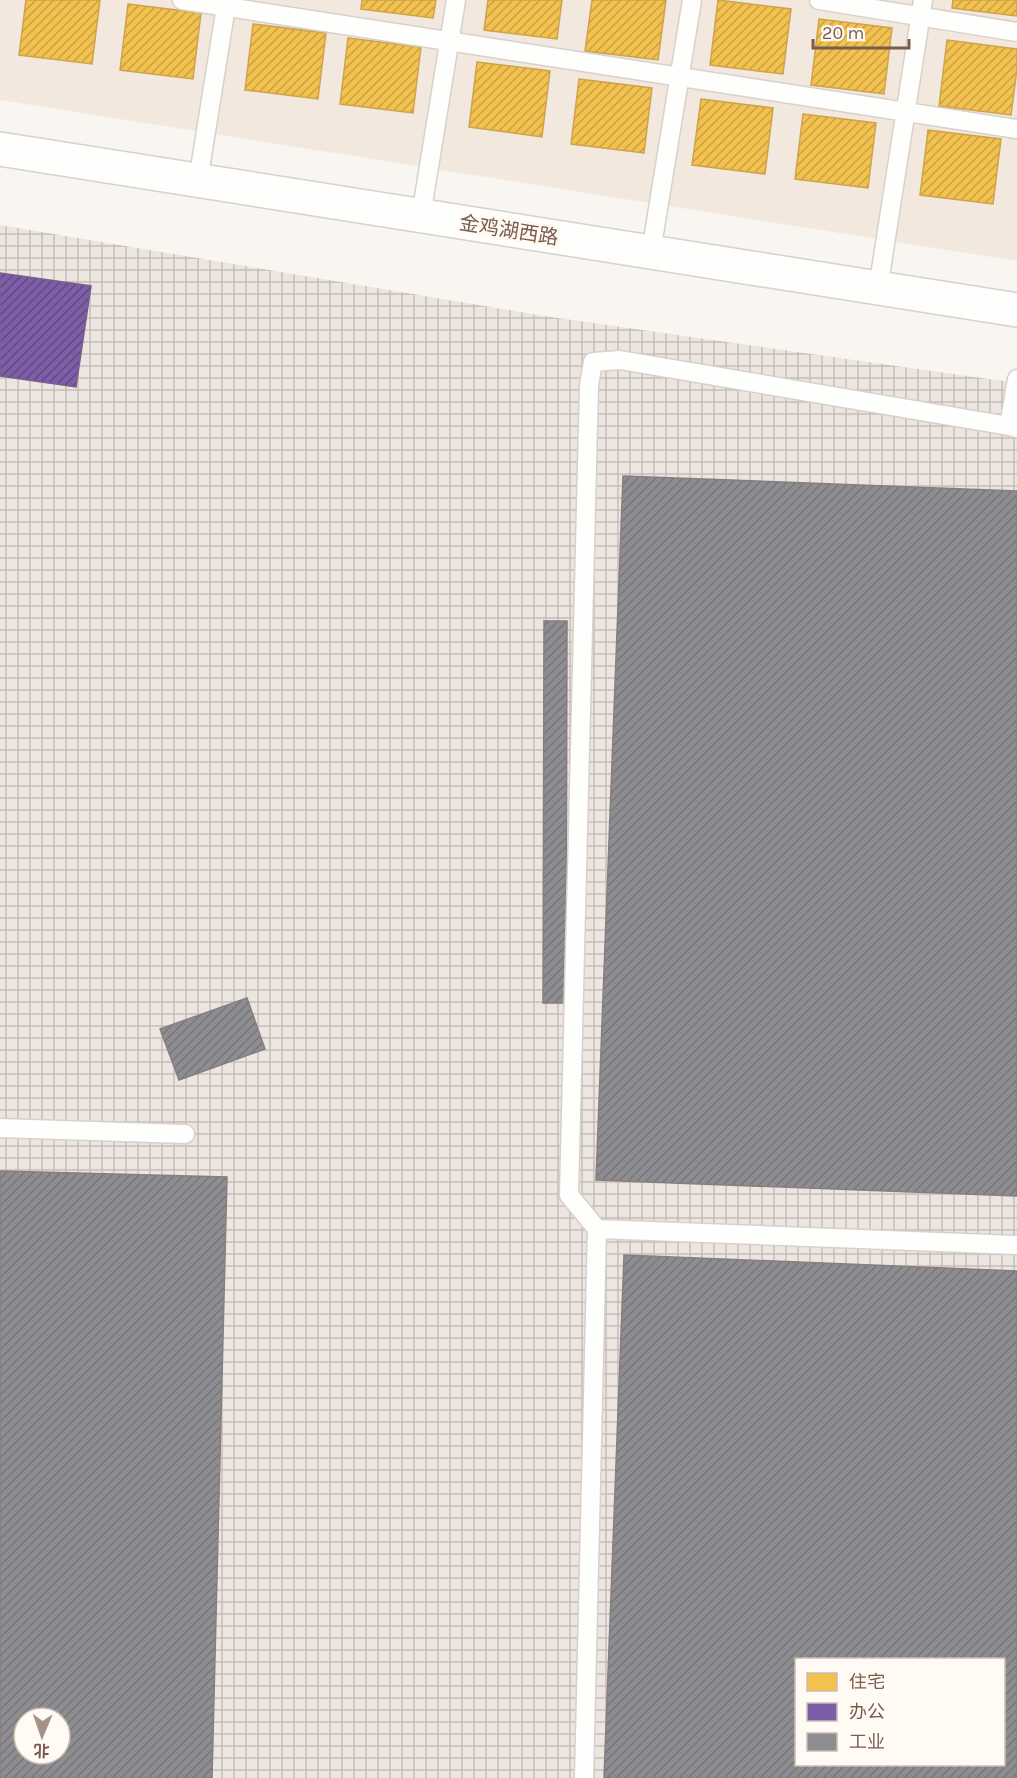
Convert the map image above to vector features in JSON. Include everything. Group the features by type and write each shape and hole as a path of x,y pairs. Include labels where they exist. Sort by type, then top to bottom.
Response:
{"street":[{"name":"金鸡湖西路","path":"0,149 1017,310"}],"lane":[{"path":"182,0 226,3 449,41 1017,129"},
{"path":"421,216 456,0"},
{"path":"651,252 692,0"},
{"path":"819,0 922,8 1017,32"},
{"path":"198,181 226,3"},
{"path":"878,289 922,8"},
{"path":"584,1778 597,1229 568,1195 589,385 593,362 620,360 1013,427 1017,379"},
{"path":"0,1128 185,1134"},
{"path":"597,1229 1017,1245"}],"shaded area":[{"path":"0,0 1017,0 1017,261 0,100"},
{"path":"0,225 544,316 1017,383 1017,1778 0,1778"}],"building: 住宅":[{"path":"26,0 100,0 92,64 19,55"},
{"path":"362,0 436,0 433,18 361,9"},
{"path":"488,0 562,0 557,39 484,30"},
{"path":"592,0 666,0 658,60 585,51"},
{"path":"718,0 791,9 783,74 710,65"},
{"path":"953,0 1017,0 1017,16 952,8"},
{"path":"128,4 201,13 193,79 120,70"},
{"path":"819,19 892,28 884,94 811,85"},
{"path":"253,24 326,33 318,99 245,90"},
{"path":"348,38 421,47 413,113 340,104"},
{"path":"947,40 1017,49 1017,69 1011,115 939,106"},
{"path":"477,62 550,71 542,137 469,127"},
{"path":"579,79 652,88 644,153 571,144"},
{"path":"701,99 773,108 765,174 692,165"},
{"path":"803,114 876,123 868,188 795,179"},
{"path":"928,130 1001,139 993,204 920,195"}],"building: 办公":[{"path":"0,273 91,286 76,387 0,376"}],"building: 工业":[{"path":"623,476 1017,491 1017,1196 596,1180"},
{"path":"544,621 567,621 566,1003 543,1003"},
{"path":"247,998 265,1049 179,1080 160,1029"},
{"path":"0,1171 227,1177 212,1778 0,1778"},
{"path":"624,1255 1017,1271 1017,1778 604,1778"}]}
